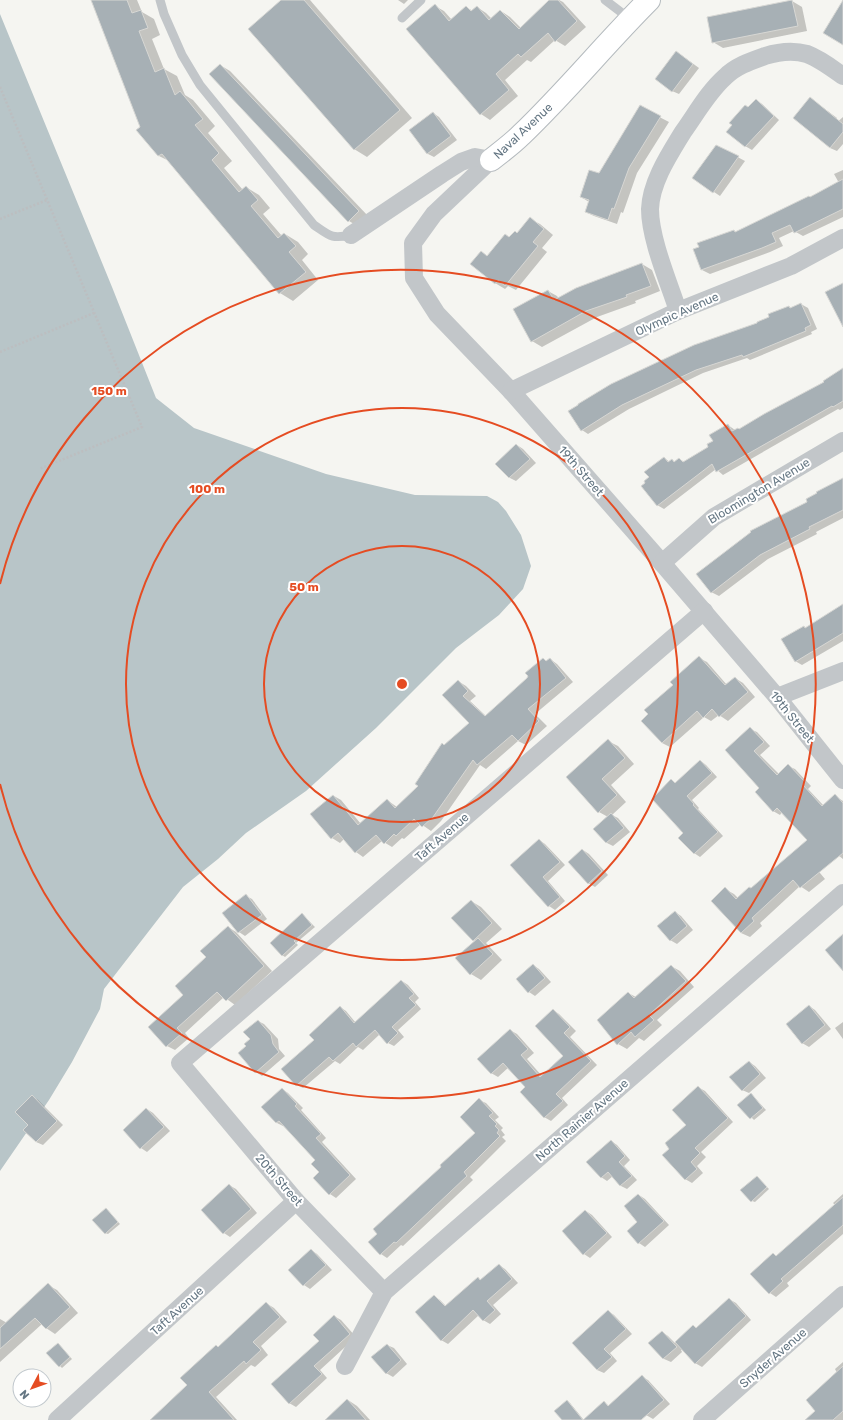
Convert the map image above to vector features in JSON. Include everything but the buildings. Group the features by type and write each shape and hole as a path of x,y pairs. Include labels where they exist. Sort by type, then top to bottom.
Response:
{"street":[{"name":"Naval Avenue","path":"351,235 461,162 475,157 491,160 520,136 649,0"},
{"path":"678,311 660,258 653,232 650,209 654,187 663,166 700,107 726,76 742,65 778,52 806,54 826,64 843,76"},
{"name":"19th Street","path":"491,160 434,214 413,243 414,278 437,314 511,391 662,563 777,697 843,780"},
{"name":"Olympic Avenue","path":"511,391 678,311 791,266 843,238"},
{"name":"Bloomington Avenue","path":"662,563 714,517 843,441"},
{"name":"Taft Avenue","path":"180,1063 704,612"},
{"path":"777,697 843,671"},
{"name":"North Rainier Avenue","path":"345,1366 384,1292 843,893"},
{"name":"20th Street","path":"180,1063 296,1201 384,1292"},
{"name":"Taft Avenue","path":"57,1420 296,1201"},
{"name":"Snyder Avenue","path":"702,1420 843,1295"}],"lane":[{"path":"160,0 164,14 182,56 200,85 314,225 331,236 339,238 351,235"},
{"path":"402,18 421,0"},
{"path":"606,0 630,20"}],"path":[{"path":"0,88 142,426 38,469"},
{"path":"0,219 47,200"},
{"path":"0,352 94,313"}],"shaded area":[{"path":"0,14 156,398 194,428 326,474 415,495 487,496 498,502 506,511 521,535 531,566 523,589 499,615 456,648 376,728 306,791 246,833 218,859 183,887 104,989 100,1009 72,1062 49,1100 0,1171"}]}
